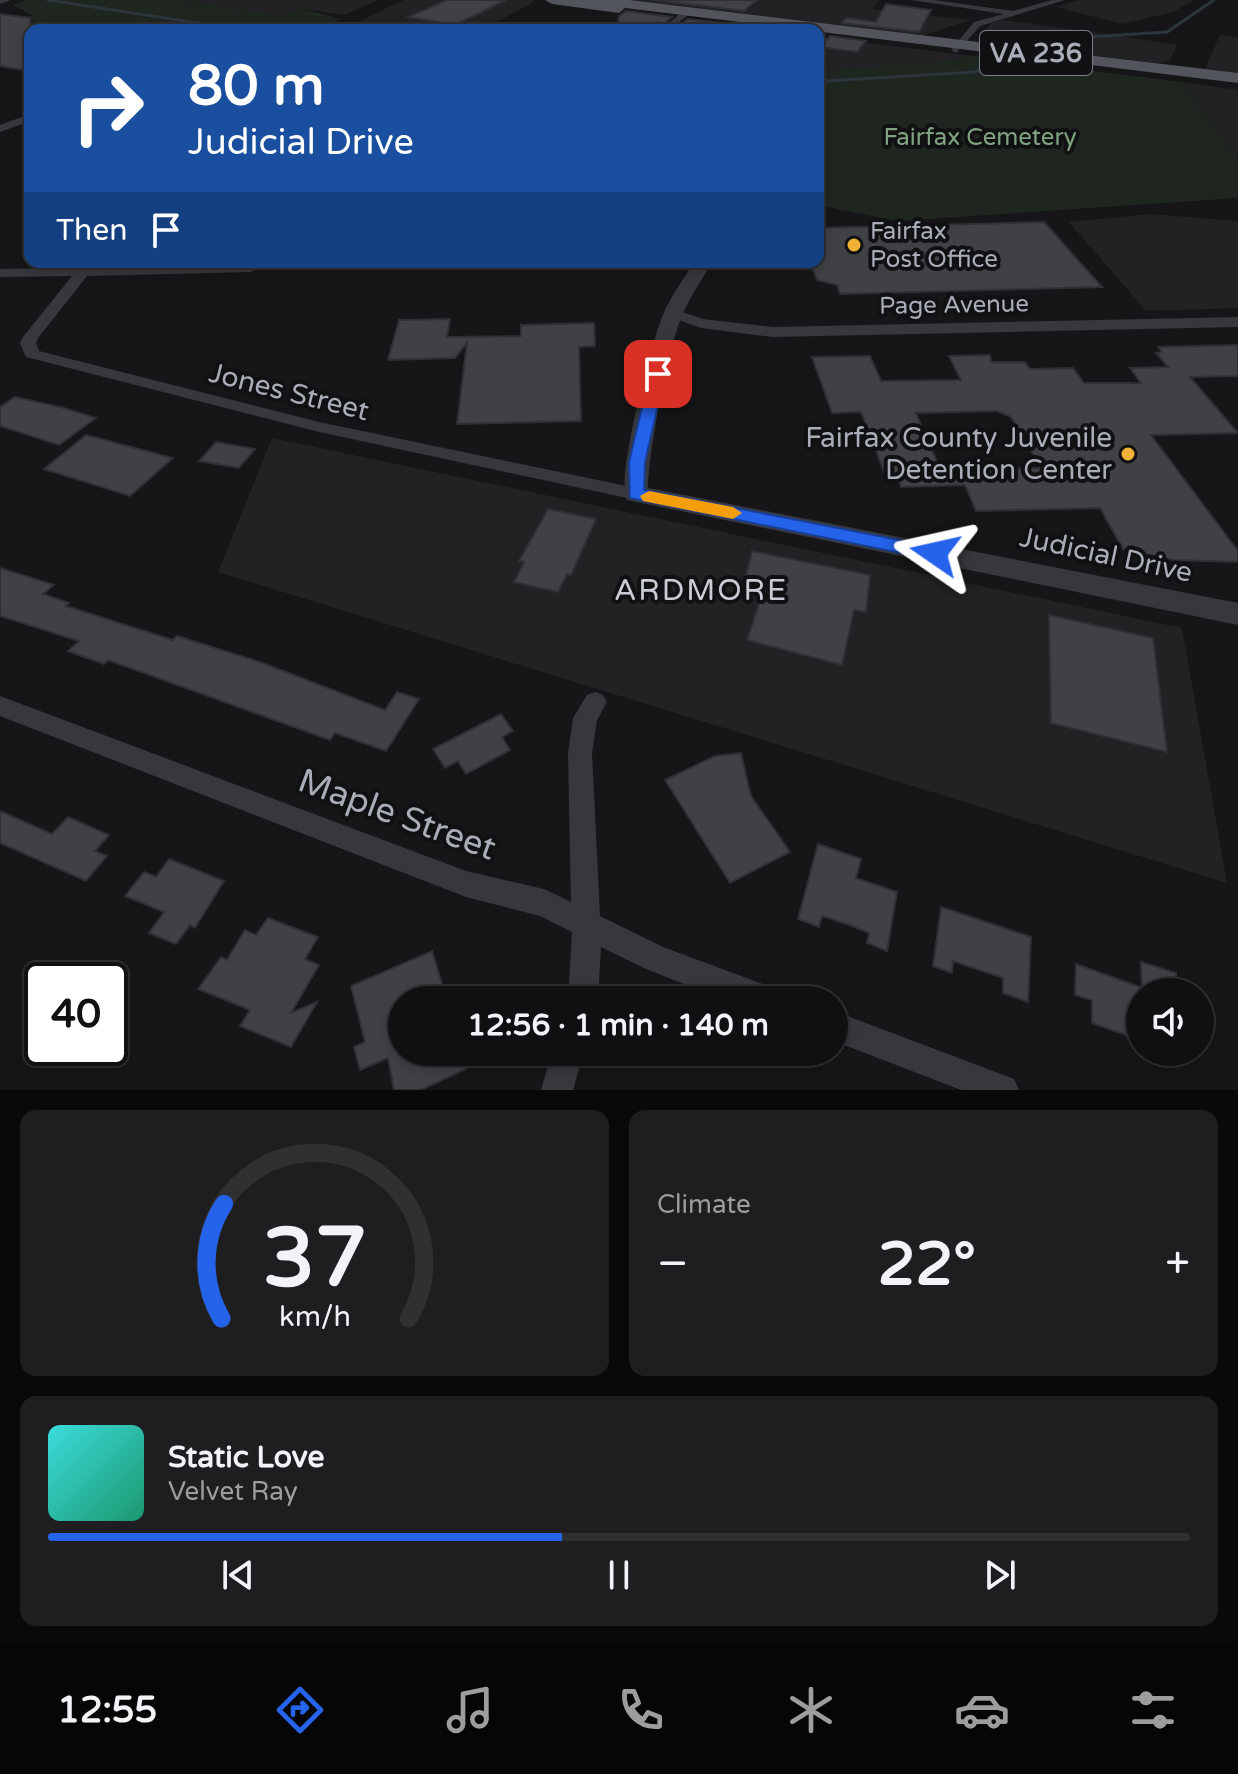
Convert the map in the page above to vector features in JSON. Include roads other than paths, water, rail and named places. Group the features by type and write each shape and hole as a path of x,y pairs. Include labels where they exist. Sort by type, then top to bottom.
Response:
{"main road":[{"name":"VA 236","path":"552,0 596,1 751,24"},
{"name":"VA 236","path":"685,14 764,24"},
{"name":"VA 236","path":"824,31 1238,78"},
{"name":"VA 236","path":"958,47 1238,85"}],"street":[{"path":"0,2 7,0"},
{"path":"915,0 1013,13"},
{"path":"958,47 977,24 1055,0"},
{"path":"672,24 685,14"},
{"path":"0,129 24,119"},
{"path":"636,494 637,462 673,313 699,268"},
{"path":"0,273 247,269"},
{"name":"Jones Street","path":"82,273 31,337 28,343 32,354 328,429 636,494"},
{"name":"Page Avenue","path":"673,313 701,323 773,332 1238,322"},
{"name":"Judicial Drive","path":"636,494 1238,614"},
{"path":"584,986 587,953 580,753 585,718 595,702"},
{"name":"Maple Street","path":"0,706 466,884 544,903 656,959 728,986"},
{"path":"848,1031 1003,1090"},
{"path":"557,1090 564,1066"}],"waterway":[{"path":"48,0 204,24"},
{"path":"1045,49 1088,37 1167,32 1214,0"},
{"path":"827,81 974,72 1015,62"}],"place":[{"name":"Fairfax Post Office","path":"854,245"},
{"name":"Fairfax County Juvenile Detention Center","path":"1128,454"}],"district":[{"name":"ARDMORE","path":"701,590"}],"park label":[{"name":"Fairfax Cemetery","path":"980,137"}]}
